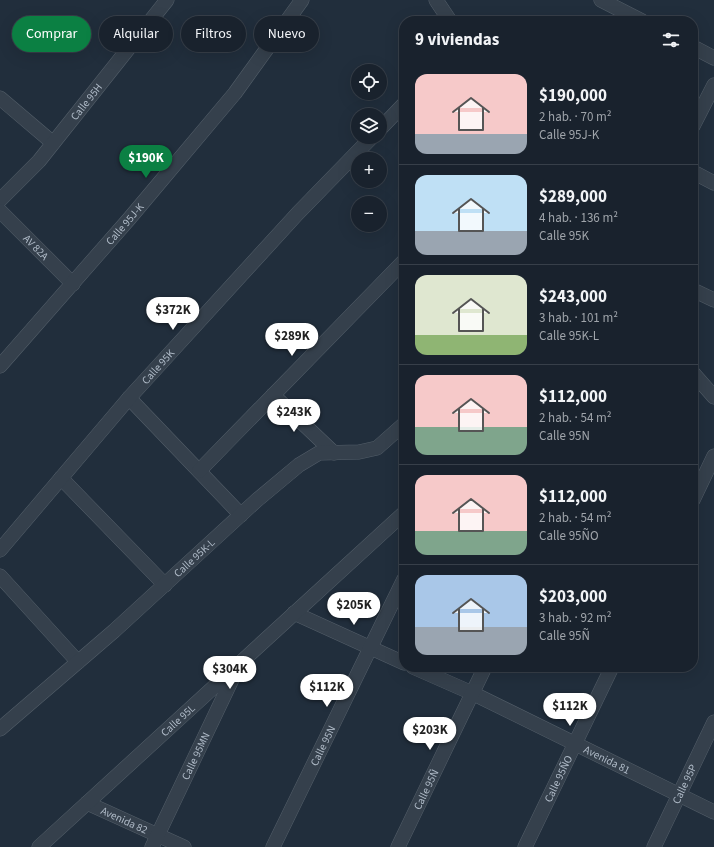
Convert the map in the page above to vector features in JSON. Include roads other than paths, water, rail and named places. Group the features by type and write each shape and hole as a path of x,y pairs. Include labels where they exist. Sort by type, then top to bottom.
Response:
{"street":[{"name":"Calle 95H","path":"0,200 39,161 167,0"},
{"name":"Calle 95J-K","path":"0,366 73,284 235,93 290,20 302,0"},
{"path":"436,0 447,16"},
{"path":"601,0 632,16"},
{"path":"698,50 714,58"},
{"path":"698,116 714,84"},
{"path":"0,98 53,143"},
{"path":"387,122 399,109"},
{"name":"Calle 95K","path":"0,550 129,398 298,213 365,144"},
{"path":"698,175 714,183"},
{"name":"AV 82A","path":"0,211 73,284"},
{"path":"199,470 399,266"},
{"path":"698,292 714,300"},
{"path":"698,379 714,397"},
{"path":"273,395 334,453"},
{"path":"129,398 241,515"},
{"name":"Calle 95K-L","path":"0,729 78,662 241,515 299,465 319,453 359,452 377,448 399,428"},
{"path":"698,490 714,456"},
{"path":"61,478 165,585"},
{"name":"Calle 95L","path":"39,847 399,518"},
{"path":"0,576 78,662"},
{"name":"Calle 95N","path":"274,847 399,589"},
{"path":"294,613 399,661"},
{"name":"Calle 95MN","path":"154,841 239,664"},
{"name":"Avenida 81","path":"424,672 714,812"},
{"name":"Calle 95Ñ","path":"398,847 483,672"},
{"name":"Calle 95ÑO","path":"525,847 610,672"},
{"name":"Calle 95P","path":"654,847 714,722"},
{"name":"Avenida 82","path":"87,803 154,841 184,847"}]}
